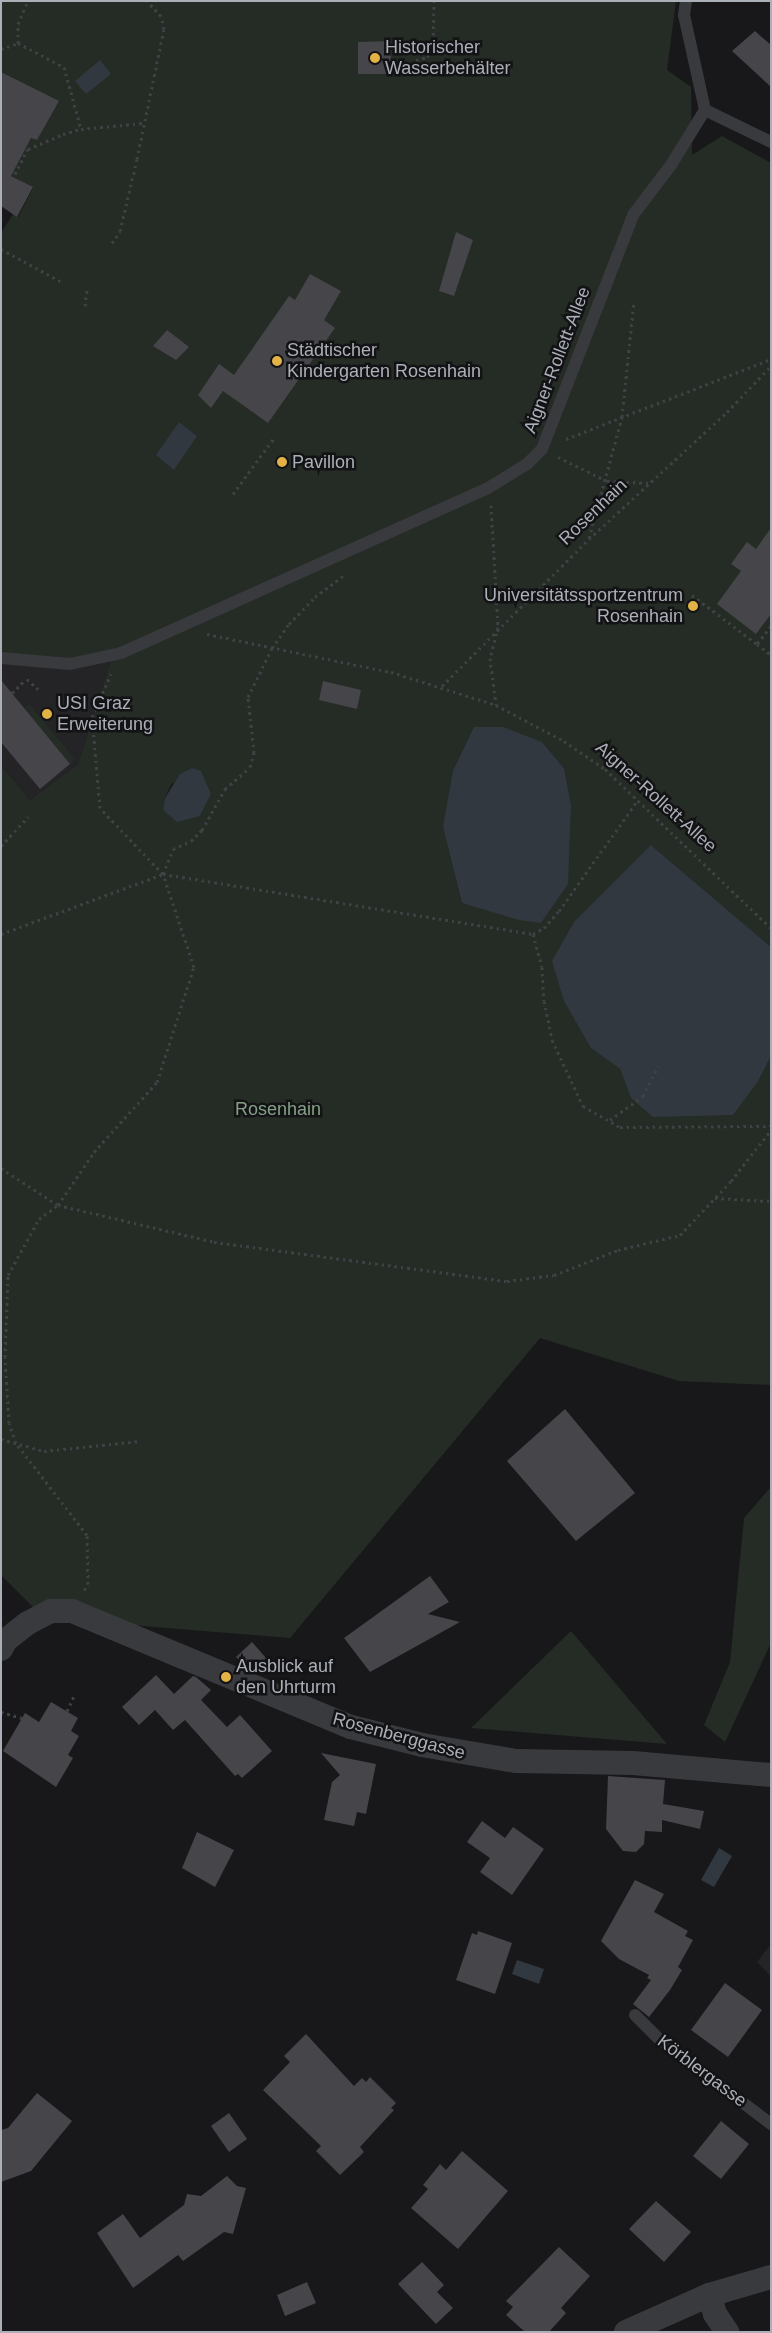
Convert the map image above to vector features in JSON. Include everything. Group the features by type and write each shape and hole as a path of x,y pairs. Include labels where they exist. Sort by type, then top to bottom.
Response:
{"street":[{"name":"Rosenberggasse","path":"1,1649 6,1640 28,1622 51,1611 72,1611 351,1727 422,1745 508,1761 633,1763 771,1774"},
{"path":"626,2332 708,2295 771,2277"},
{"path":"708,2295 715,2314 727,2332"}],"lane":[{"path":"686,1 684,15 705,110 771,142"},
{"name":"Aigner-Rollett-Allee","path":"1,658 70,664 121,653 488,488 528,464 542,448 633,214 672,164 705,110"},
{"name":"Körblergasse","path":"635,2015 659,2039 771,2124"}],"path":[{"path":"18,43 18,24 28,1"},
{"path":"112,243 120,231 164,29 161,16 147,1"},
{"path":"416,60 427,57 433,48 434,1"},
{"path":"1,49 18,43 64,66 80,129"},
{"path":"15,174 28,149 80,129 143,123"},
{"path":"1,249 62,282"},
{"path":"85,306 87,289"},
{"path":"589,539 607,481 622,417 634,301"},
{"path":"542,448 771,359"},
{"name":"Rosenhain","path":"442,686 498,627 771,366"},
{"path":"233,494 274,438"},
{"path":"542,448 607,481 649,483"},
{"path":"488,488 494,526 498,627 490,658 496,705"},
{"path":"163,874 173,850 191,842 202,830 225,789 250,766 254,753 248,697 272,648 289,624 315,597 358,564 370,541"},
{"path":"692,595 771,655"},
{"name":"Aigner-Rollett-Allee","path":"188,623 209,636 391,672 442,686 496,705 564,741 605,769 771,928"},
{"path":"757,644 771,626"},
{"path":"72,1611 88,1584 87,1535 16,1444 9,1423 5,1357 8,1275 39,1219 58,1205 94,1152 157,1082 194,967 163,874 100,808 92,717 121,653"},
{"path":"32,684 38,689"},
{"path":"1,934 163,874 533,934 544,928 559,910 638,800"},
{"path":"1,846 28,816"},
{"path":"533,934 542,967 544,1001 552,1040 583,1106 620,1127 771,1128"},
{"path":"610,1120 643,1096 658,1066"},
{"path":"1,1168 58,1205 214,1242 507,1281 554,1275 618,1250 680,1235 715,1198 771,1128"},
{"path":"715,1198 771,1201"},
{"path":"1,1439 44,1452 140,1441"},
{"path":"67,1711 74,1696"},
{"path":"1,1712 22,1718"}],"shaded area":[{"path":"100,60 111,74 86,94 75,81"},
{"path":"179,422 197,436 174,470 156,455"},
{"name":"USI Graz Erweiterung","path":"1,658 111,660 78,764 30,800 1,765"},
{"path":"474,727 503,727 542,742 564,768 571,804 568,884 541,923 519,920 462,903 443,827 453,771"},
{"path":"192,768 201,771 211,794 200,816 177,822 163,810 165,798 180,774"},
{"path":"651,845 771,947 771,1056 759,1080 733,1115 653,1117 631,1098 620,1069 591,1048 564,1001 552,961 574,922"},
{"path":"719,1848 732,1856 714,1887 701,1880"},
{"path":"771,1944 771,1977 757,1962"},
{"path":"517,1960 544,1969 539,1984 512,1974"}],"green space":[{"name":"Rosenhain","path":"1,1 676,1 667,70 691,87 692,155 722,136 771,163 771,947 651,845 591,1048 620,1069 631,1098 759,1080 771,1056 771,1385 679,1381 540,1338 290,1638 44,1618 1,1575 1,765 30,800 78,764 111,660 1,658 1,233 13,214 18,217 33,188 8,174 31,138 37,140 58,101 1,72","holes":["542,742 564,768 571,804 553,904 541,923 462,903 443,827","172,783 211,794 200,816 163,810 165,797"]},
{"path":"29,704 75,759 70,764 24,709"},
{"path":"771,1487 771,1643 725,1742 704,1725 730,1662 744,1518"},
{"path":"571,1631 667,1744 471,1728"}],"building":[{"path":"755,31 771,45 771,87 732,51"},
{"name":"Historischer Wasserbehälter","path":"391,41 391,74 358,74 358,42"},
{"path":"1,72 59,101 37,140 31,138 11,176 33,187 17,217 1,206"},
{"path":"456,232 473,240 454,296 439,291"},
{"name":"Städtischer Kindergarten Rosenhain","path":"310,274 341,291 324,320 335,328 268,423 223,391 211,408 198,395 219,364 234,375 289,296 295,300"},
{"path":"167,330 189,347 176,360 153,346"},
{"path":"771,528 771,614 756,634 717,604 741,571 731,564 747,542 756,549"},
{"path":"1,680 70,764 40,789 1,742"},
{"path":"323,681 361,690 357,709 319,700"},
{"path":"565,1409 635,1493 576,1541 507,1461"},
{"path":"430,1576 449,1602 428,1614 460,1622 370,1672 344,1638"},
{"path":"252,1642 266,1658 252,1671 236,1657"},
{"path":"156,1675 174,1694 193,1676 196,1677 211,1690 201,1700 227,1727 240,1715 272,1751 242,1778 238,1774 235,1776 185,1720 173,1730 155,1710 139,1725 122,1707"},
{"path":"51,1702 78,1718 71,1731 79,1736 68,1755 73,1758 56,1787 3,1751 25,1713 39,1722"},
{"path":"321,1753 376,1764 366,1814 357,1812 354,1826 324,1820 332,1782 340,1775"},
{"path":"608,1776 665,1780 663,1804 704,1811 700,1829 662,1820 662,1832 645,1831 644,1844 636,1852 623,1851 606,1829"},
{"path":"482,1821 505,1838 513,1827 544,1849 512,1895 480,1872 490,1858 467,1842"},
{"path":"197,1832 234,1850 215,1887 182,1868"},
{"path":"635,1880 664,1894 654,1912 688,1931 685,1936 693,1940 678,1967 682,1970 670,1990 649,2017 633,2004 651,1980 647,1978 649,1975 619,1959 601,1941"},
{"path":"478,1931 512,1943 495,1994 456,1980 472,1933 477,1935"},
{"path":"725,1983 762,2010 728,2057 691,2030"},
{"path":"306,2034 354,2086 362,2078 366,2082 370,2077 396,2103 391,2108 394,2110 360,2147 364,2152 340,2175 316,2151 321,2146 263,2090 290,2062 284,2056"},
{"path":"37,2093 72,2121 31,2171 1,2182 1,2130 8,2128"},
{"path":"229,2113 247,2139 229,2152 211,2126"},
{"path":"721,2121 749,2144 721,2179 693,2156"},
{"path":"462,2151 508,2191 458,2249 411,2208 428,2189 423,2185 440,2164 446,2170"},
{"path":"227,2176 237,2186 246,2188 233,2234 224,2232 183,2261 178,2255 133,2288 97,2233 123,2214 140,2238 184,2205 187,2194 201,2196"},
{"path":"656,2201 691,2232 664,2262 629,2229"},
{"path":"559,2247 590,2276 561,2308 566,2313 549,2332 525,2332 506,2315 513,2307 506,2301"},
{"path":"422,2262 444,2285 437,2292 453,2308 436,2324 398,2284"},
{"path":"307,2282 316,2303 285,2316 277,2295"}],"place":[{"name":"Historischer Wasserbehälter","path":"375,58"},
{"name":"Städtischer Kindergarten Rosenhain","path":"277,361"},
{"name":"Pavillon","path":"282,462"},
{"name":"Universitätssportzentrum Rosenhain","path":"693,606"},
{"name":"USI Graz Erweiterung","path":"47,714"},
{"name":"Ausblick auf den Uhrturm","path":"226,1677"}]}
